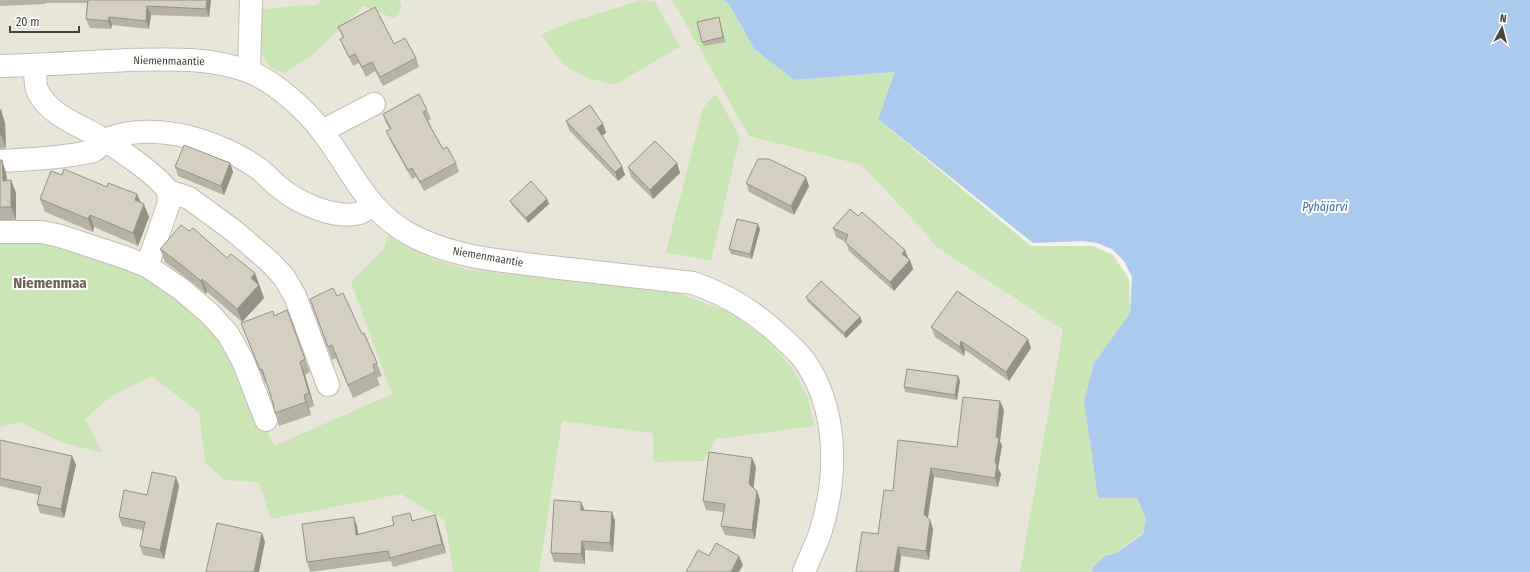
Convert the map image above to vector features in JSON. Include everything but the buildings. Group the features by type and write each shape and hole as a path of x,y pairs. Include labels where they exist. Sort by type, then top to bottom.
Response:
{"street":[{"path":"249,72 251,0"},
{"name":"Niemenmaantie","path":"0,66 169,59 201,60 226,65 249,72 267,81 303,109 322,131 355,181 378,211 395,226 412,236 458,253 492,260 693,283 728,297 764,321 804,360 820,392 829,419 831,455 828,499 821,530 804,572"},
{"path":"35,65 37,91 46,104 60,114 105,140 155,176 168,191 189,198 234,231 269,261 284,277 295,296 328,385"},
{"path":"322,131 374,104"},
{"path":"0,161 63,156 96,150 105,140 129,133 159,132 192,137 221,147 258,169 279,188 316,209 345,214 361,213 373,205"},
{"path":"147,266 168,203 168,191"},
{"path":"0,232 42,232 54,234 124,256 147,266 181,289 210,314 228,334 243,361 266,420"}],"shaded area":[{"path":"0,0 322,0 317,5 290,6 346,24 364,6 395,18 402,7 400,0 672,0 749,136 861,165 892,199 1014,298 1064,330 1020,572 0,572"}],"green space":[{"path":"322,0 400,0 402,7 395,19 364,6 311,56 284,73 272,68 267,63 261,49 261,10 290,6 317,5"},
{"path":"642,0 655,2 680,47 614,85 588,78 564,65 541,35 567,23"},
{"path":"672,0 723,0 729,4 754,49 794,80 896,72 878,119 1031,246 1093,246 1113,255 1129,279 1130,313 1094,363 1084,402 1098,498 1137,498 1146,519 1143,533 1115,554 1106,555 1093,567 1092,572 1020,572 1063,330 934,245 924,231 861,165 749,136"},
{"path":"716,94 740,137 711,261 666,252 703,108"},
{"path":"388,234 431,258 465,269 508,274 549,276 677,293 732,313 770,342 793,369 808,397 814,426 716,439 704,461 654,462 653,433 562,421 539,572 453,572 445,521 401,494 271,519 259,482 225,480 205,463 199,413 152,376 111,396 85,419 102,453 61,442 21,422 0,427 0,236 19,235 118,259 206,316 235,360 274,446 392,394 351,282 384,249"}],"water":[{"name":"Pyhäjärvi","path":"723,0 1530,0 1530,572 1092,572 1093,567 1106,555 1115,554 1143,534 1146,519 1137,498 1098,498 1084,402 1094,363 1130,313 1132,277 1124,261 1112,249 1097,243 1083,241 1033,243 878,119 895,72 794,80 754,49 729,4"}],"district":[{"name":"Niemenmaa","path":"50,283"}]}
